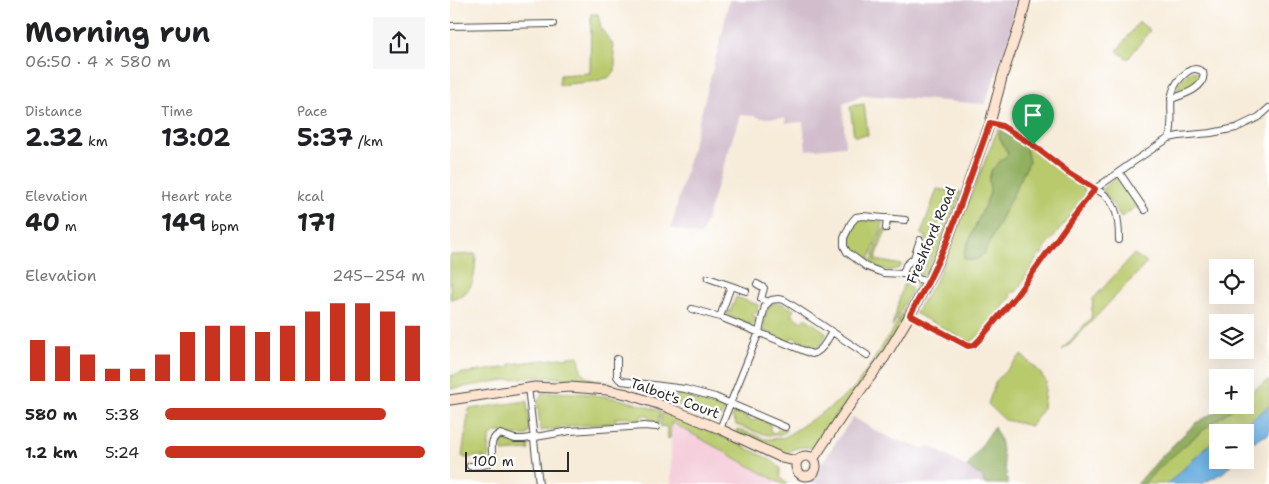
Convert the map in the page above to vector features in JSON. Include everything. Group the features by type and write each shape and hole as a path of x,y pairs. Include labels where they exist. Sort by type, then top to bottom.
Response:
{"main road":[{"name":"Freshford Road","path":"797,461 796,468 801,480 814,472 816,465 814,458 885,357 928,282 947,242 990,123 1026,0"},
{"name":"Talbot's Court","path":"450,400 528,387 607,390 627,394 664,406 720,429 782,458 797,461"},
{"path":"797,461 800,457 804,456 814,458"}],"street":[{"path":"450,26 553,24"},
{"path":"1169,138 1172,130 1171,99 1172,91 1177,81 1191,69 1197,68 1203,72 1203,82 1183,95 1171,99"},
{"path":"910,315 968,346 974,345 1016,296 1095,189 1169,138 1236,128 1259,117 1269,108"},
{"path":"990,123 1002,126 1033,145 1068,172 1106,195 1112,203 1118,219 1119,240"},
{"path":"1119,172 1145,210"},
{"path":"905,220 863,216 856,218 851,223 844,238 844,246 847,252 867,267 883,273 903,274 928,282"},
{"path":"886,228 887,218"},
{"path":"903,274 906,265 914,258 920,240"},
{"path":"708,278 746,291"},
{"path":"757,284 764,288 760,299 769,302"},
{"path":"720,317 730,286"},
{"path":"720,429 758,332 765,306 774,299 784,300 867,355"},
{"path":"692,308 720,317 812,354 820,350 832,332"},
{"path":"617,359 617,376 622,381 685,388 715,397 785,427"},
{"path":"528,387 539,484"},
{"path":"470,466 485,465 490,462 492,440 498,434 515,439 524,439 644,422 656,427"}],"shaded area":[{"path":"729,0 1015,0 1010,35 985,104 864,95 843,103 845,146 806,150 803,122 786,123 785,118 761,118 740,115 701,236 671,228 723,30"},
{"path":"853,417 895,440 922,448 930,446 983,477 984,484 810,484"},
{"path":"671,422 782,484 671,484"}],"green space":[{"path":"591,14 598,14 601,29 612,43 615,71 608,78 597,81 559,85 560,75 590,73"},
{"path":"1139,22 1150,30 1128,59 1117,51"},
{"path":"1191,71 1201,73 1202,77 1195,86 1175,96 1180,81"},
{"path":"864,104 868,135 854,136 850,106"},
{"path":"998,129 1000,130 999,136 1008,154 992,169 989,179 990,193 964,252 964,258 1008,204 1029,162 1025,143 1079,182 1084,188 1086,197 1043,250 1043,254 1039,255 1031,271 1016,292 1010,295 1011,298 977,339 970,343 915,313 937,279"},
{"path":"1000,130 1025,143 1029,162 984,254 977,259 970,260 964,258 964,252 990,193 989,179 992,169 1008,154 999,136"},
{"path":"1118,176 1139,205 1121,217 1102,189"},
{"path":"937,189 951,191 922,265 914,269 912,268 914,261 922,262 930,242 925,240 926,236 921,234"},
{"path":"955,191 961,192 929,271 923,276 916,274 924,269 941,231"},
{"path":"862,219 883,224 868,263 852,253 847,247 853,224 857,220"},
{"path":"905,223 895,224 888,232 885,232 875,260 902,265 891,270 870,265 883,229 888,230 892,224"},
{"path":"476,254 474,277 470,287 462,295 450,299 450,255"},
{"path":"1134,254 1147,263 1069,345 1062,350 1091,318 1093,299"},
{"path":"913,280 918,283 919,289 897,330 865,379 834,418 815,449 798,448 784,456 736,432 737,429 766,439 785,437 845,396 857,385 896,325 915,289 916,284"},
{"path":"907,284 912,290 892,327 903,285"},
{"path":"736,297 758,305 757,313 753,313 753,316 756,317 753,325 727,315 726,311 730,312"},
{"path":"773,303 784,304 794,310 791,314 801,322 805,318 824,331 826,334 818,347 814,350 807,348 808,344 792,337 789,342 765,332 765,316"},
{"path":"1021,355 1037,369 1046,381 1043,408 1031,426 1005,420 988,404 996,381"},
{"path":"579,356 581,370 586,377 616,385 579,380 531,377 450,389 450,376 510,367 510,364"},
{"path":"1269,380 1269,406 1243,424 1209,424 1209,445 1167,484 1137,484 1196,423 1212,414 1254,414 1254,390"},
{"path":"650,387 656,388 656,393 663,394 664,389 666,389 670,397 675,399 678,394 684,392 692,393 690,398 711,405 713,399 723,405 724,412 719,418 713,419 649,394 653,394 649,393"},
{"path":"541,393 603,396 661,411 658,424 652,423 649,416 642,415 639,421 632,423 631,417 615,418 615,423 573,426 541,431 537,401 542,395"},
{"path":"527,401 530,430 527,435 496,432 489,439 489,454 486,460 483,462 483,456 465,458 462,456 469,409"},
{"path":"736,408 745,411 744,417 754,421 757,417 770,424 770,431 775,433 780,428 787,431 781,434 768,435 736,425 732,418"},
{"path":"664,412 770,459 780,468 780,477 787,484 782,484 671,422 670,438 668,439 667,427 660,426"},
{"path":"1212,414 1226,414 1209,424 1209,426 1190,441 1144,484 1137,484 1164,454 1196,423"},
{"path":"994,427 1000,439 1008,484 984,484 983,477 967,467"},
{"path":"502,440 513,444 528,445 529,450 502,452"}],"water":[{"path":"1269,406 1269,434 1254,441 1254,424 1243,424"},
{"path":"1209,445 1209,469 1227,469 1202,484 1167,484"}],"route":[{"path":"990,123 1002,126 1033,145 1068,172 1095,189 1016,296 980,339 974,345 968,346 910,315 947,242 990,123"}]}
